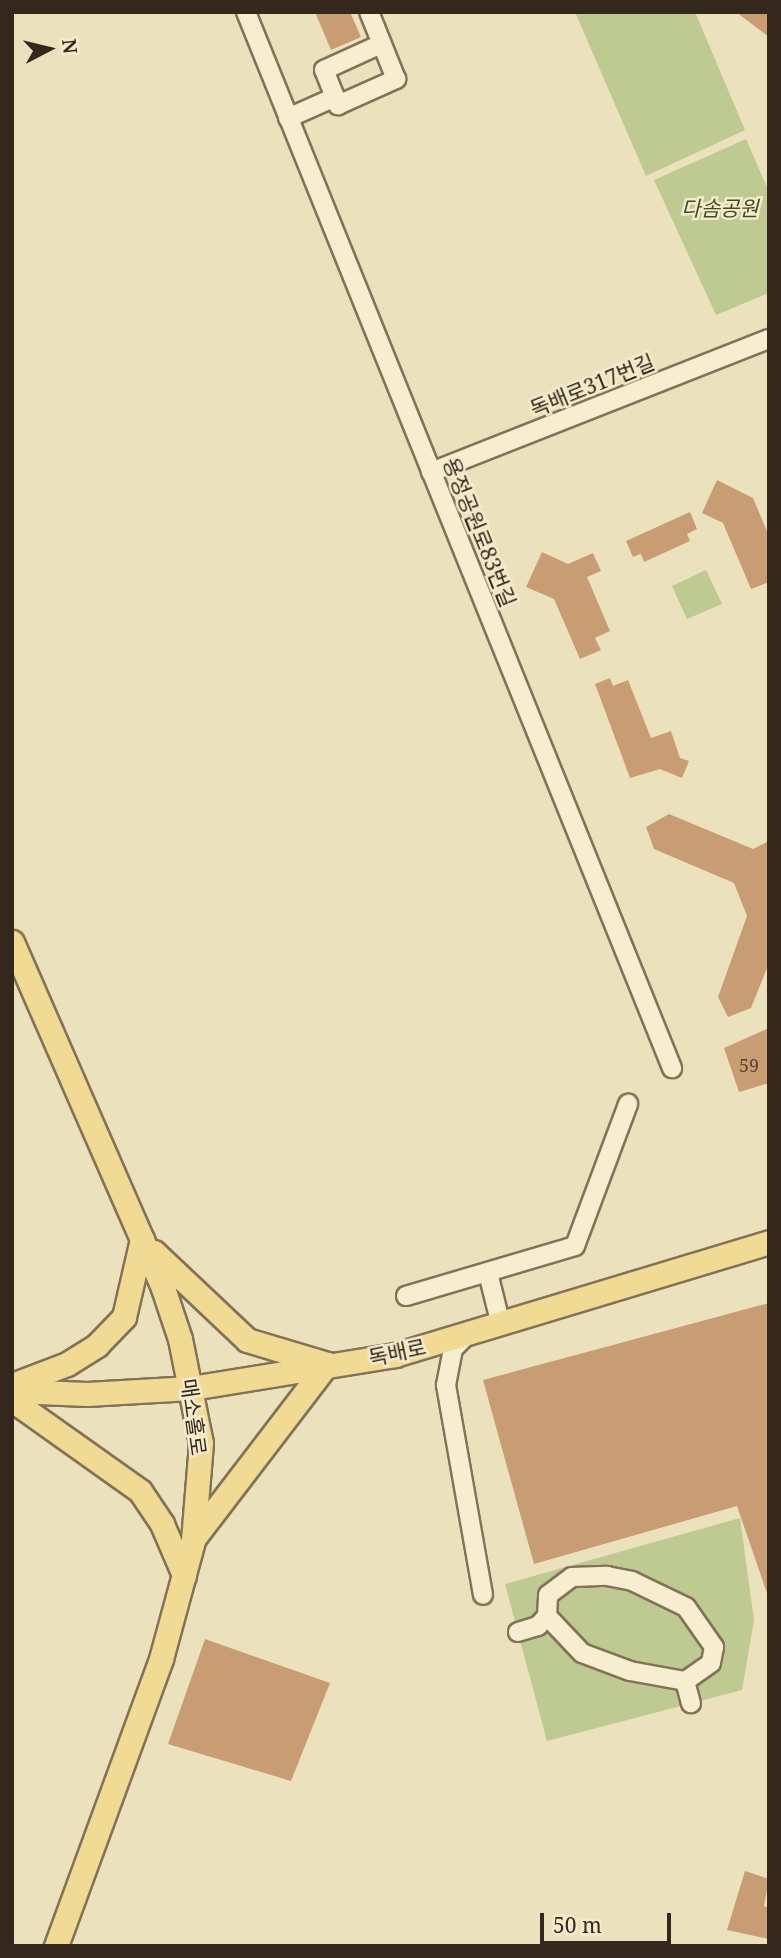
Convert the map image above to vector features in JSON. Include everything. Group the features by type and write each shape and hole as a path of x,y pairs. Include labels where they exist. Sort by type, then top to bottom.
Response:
{"main road":[{"name":"매소홀로","path":"12,942 142,1239 180,1339 201,1443 192,1541 161,1659 56,1946"},
{"path":"142,1239 201,1302 247,1340 327,1364 192,1541"},
{"path":"12,1385 67,1364 97,1345 124,1317 142,1239"},
{"name":"독배로","path":"12,1391 87,1394 191,1388 395,1355 769,1242"},
{"path":"12,1400 140,1491 162,1524 184,1575"}],"street":[{"name":"용정공원로83번길","path":"246,12 672,1068"},
{"path":"369,12 396,79 338,105 324,70 381,44"},
{"path":"288,118 335,97"},
{"name":"독배로317번길","path":"431,472 769,339"},
{"path":"406,1296 575,1246 628,1104"},
{"path":"488,1273 501,1325"},
{"path":"467,1335 453,1349 446,1385 483,1595"},
{"path":"518,1632 538,1626 547,1616 548,1595 572,1577 632,1581 686,1607 714,1647 711,1663 685,1681 603,1663 582,1653 547,1616"},
{"path":"685,1681 691,1703"}],"green space":[{"path":"575,12 695,12 745,130 646,176"},
{"name":"다솜공원","path":"746,139 769,192 769,293 716,315 654,180"},
{"path":"706,570 722,604 687,619 672,586"},
{"path":"740,1518 754,1620 742,1690 547,1741 505,1584"}],"building":[{"path":"315,12 350,12 361,37 331,50"},
{"path":"736,12 769,12 769,37"},
{"path":"717,480 753,498 769,536 769,582 751,589 723,523 702,513"},
{"path":"690,512 697,529 687,534 690,541 644,562 641,554 633,557 626,541"},
{"path":"542,552 568,564 593,553 601,571 587,577 610,631 595,638 601,650 580,659 554,599 526,587"},
{"path":"610,678 613,686 628,680 651,738 671,731 680,758 689,761 682,778 660,769 630,778 595,684"},
{"path":"669,814 753,849 769,841 769,963 751,1008 728,1017 718,997 747,916 734,883 654,849 646,827"},
{"path":"769,1028 769,1083 739,1092 724,1048"},
{"path":"769,1303 769,1599 737,1506 534,1564 483,1380"},
{"path":"205,1639 330,1683 291,1781 168,1744"},
{"path":"745,1871 769,1879 764,1906 769,1908 769,1939 727,1930"}]}
